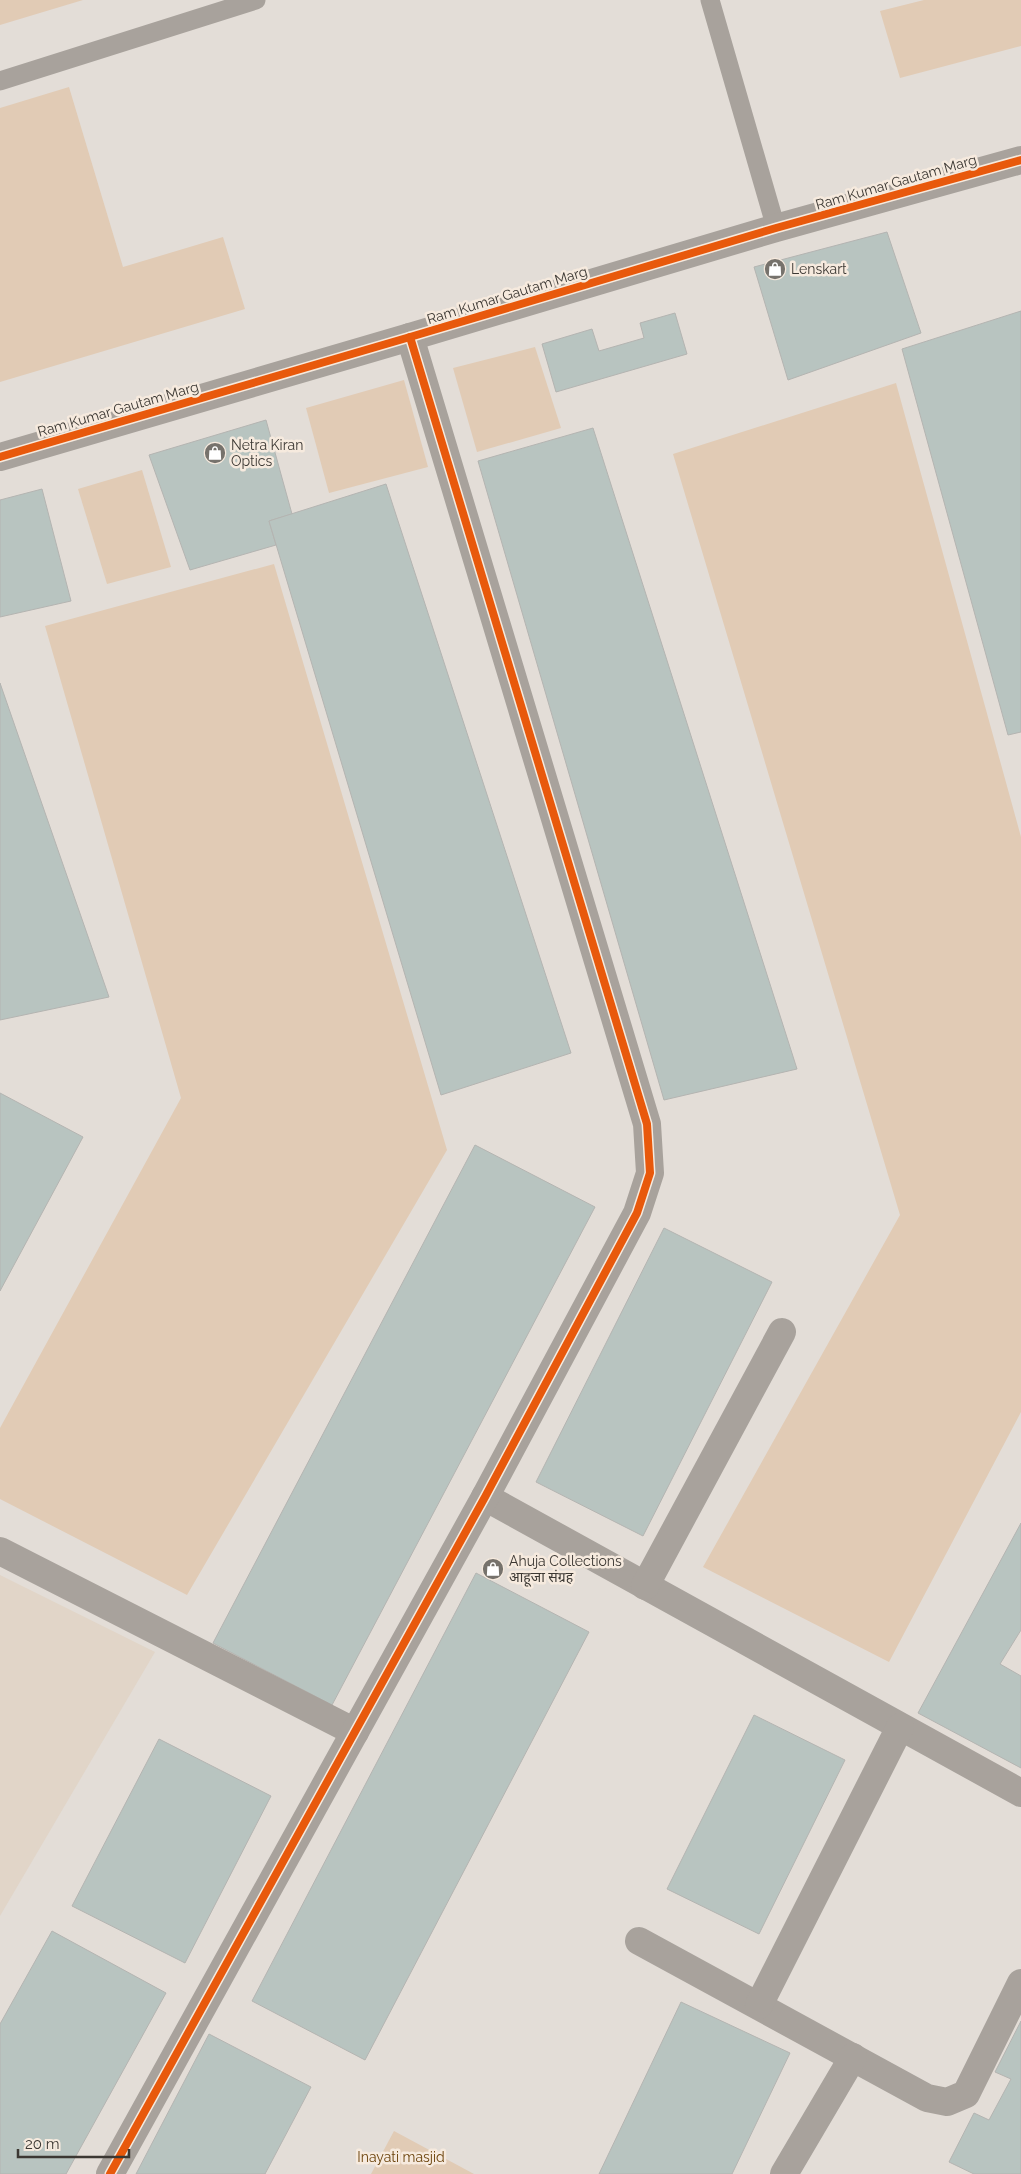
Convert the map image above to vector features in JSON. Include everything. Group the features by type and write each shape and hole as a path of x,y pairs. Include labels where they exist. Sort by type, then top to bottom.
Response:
{"street":[{"name":"Ram Kumar Gautam Marg","path":"0,457 776,228 1021,160"},
{"path":"110,2174 485,1497 637,1213 650,1173 647,1124 410,337"},
{"path":"645,1586 782,1332"},
{"path":"485,1497 1021,1793"},
{"path":"0,1551 355,1732"},
{"path":"759,2005 900,1727"},
{"path":"639,1940 927,2098 947,2102 966,2094 1021,1983"},
{"path":"784,2174 852,2057"}],"lane":[{"path":"0,81 256,0"},
{"path":"710,0 776,228"}],"shaded area":[{"path":"0,1575 155,1652 0,1916"}],"green space":[{"path":"0,0 83,0 0,25"},
{"path":"924,0 1021,0 1021,46 900,78 880,11"},
{"path":"69,87 123,267 223,237 245,309 0,382 0,108"},
{"path":"535,347 561,428 477,452 453,368"},
{"path":"404,380 428,467 329,493 306,408"},
{"path":"896,383 1021,837 1021,1412 889,1662 703,1567 900,1215 673,454"},
{"path":"142,470 171,567 107,584 78,489"},
{"path":"274,564 447,1150 187,1595 0,1499 0,1428 181,1098 45,626"},
{"name":"Inayati masjid","path":"394,2131 474,2174 371,2174"}],"building":[{"path":"887,232 921,333 788,380 754,267"},
{"path":"1021,311 1021,732 1008,735 902,349"},
{"path":"675,313 687,354 556,392 542,344 592,329 599,351 644,338 640,323"},
{"path":"266,420 292,514 269,521 276,545 190,570 149,455"},
{"path":"593,428 797,1069 664,1100 478,461"},
{"path":"386,484 571,1053 441,1095 269,521"},
{"path":"42,489 71,601 0,617 0,500"},
{"path":"0,683 109,997 0,1020"},
{"path":"0,1093 83,1137 0,1291"},
{"path":"475,1145 595,1207 332,1705 213,1643"},
{"path":"664,1228 772,1282 643,1536 536,1482"},
{"path":"1021,1523 1021,1630 1000,1664 1021,1676 1021,1768 918,1713"},
{"path":"476,1573 589,1632 365,2060 252,2001"},
{"path":"754,1715 845,1760 759,1934 667,1889"},
{"path":"159,1739 271,1796 185,1963 72,1906"},
{"path":"52,1931 166,1993 66,2174 0,2174 0,2024"},
{"path":"681,2002 790,2053 732,2174 599,2174"},
{"path":"1021,2021 1021,2174 974,2174 949,2162 974,2113 989,2120 1011,2079 995,2072"},
{"path":"209,2034 311,2087 265,2174 136,2174"}],"cycle path":[{"path":"0,457 776,228 1021,160"},
{"path":"110,2174 485,1497 637,1213 650,1173 647,1124 410,337"}],"place":[{"name":"Lenskart","path":"775,269"},
{"name":"Netra Kiran Optics","path":"215,453"},
{"name":"Ahuja Collections आहूजा संग्रह","path":"493,1569"}]}
